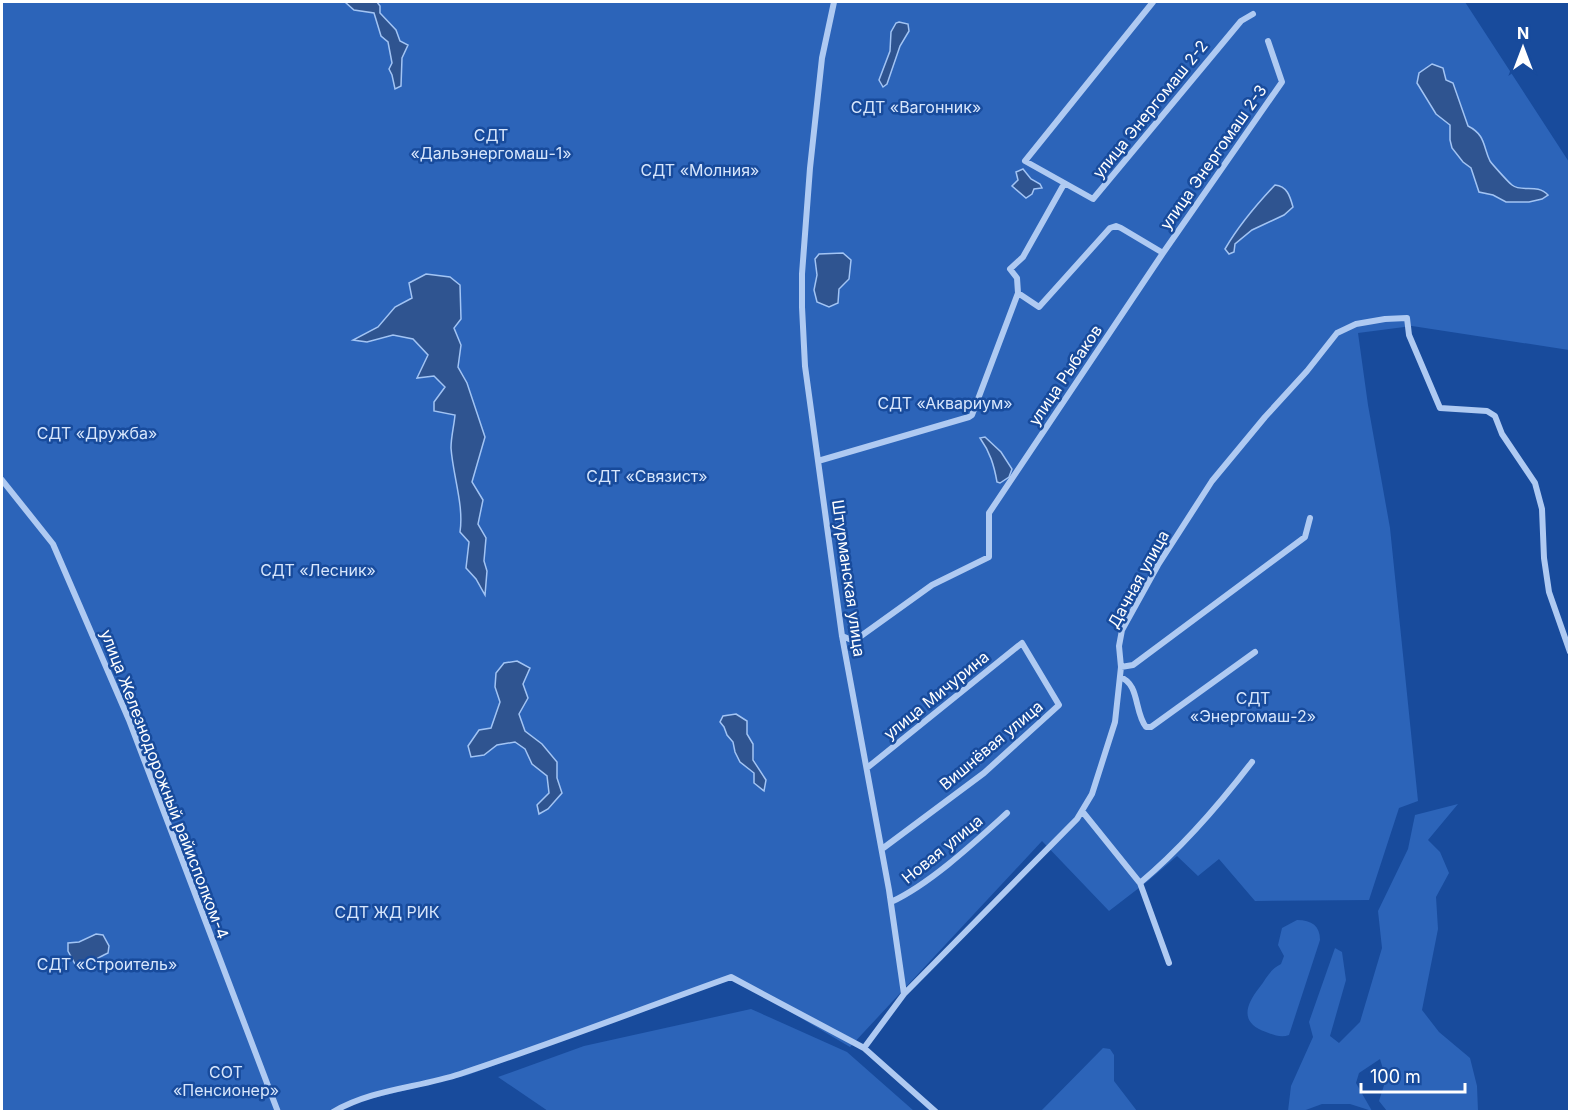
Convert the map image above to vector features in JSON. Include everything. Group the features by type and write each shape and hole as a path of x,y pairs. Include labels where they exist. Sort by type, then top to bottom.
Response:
{"street":[{"name":"Штурманская улица","path":"834,2 816,96 802,274 806,366 842,636 882,849 904,993"},
{"path":"818,461 970,417 1018,293 1017,278 1010,269 1023,257 1064,184 1024,161 1153,2"},
{"name":"улица Энергомаш 2-2","path":"1064,184 1093,200 1241,21 1253,14"},
{"name":"улица Энергомаш 2-3","path":"1163,253 1282,82 1268,41"},
{"path":"1018,293 1039,308 1110,228 1116,226 1163,253"},
{"name":"улица Рыбаков","path":"842,636 854,641 932,585 989,557 989,513 1163,253"},
{"name":"Дачная улица","path":"904,993 1082,811 1092,794 1115,722 1121,667 1119,646 1122,630 1158,565 1212,481 1307,371 1336,333 1356,324 1407,318 1409,335 1440,408 1480,410 1495,416 1502,434 1533,479 1542,509 1548,592 1569,652"},
{"name":"улица Железнодорожный райисполком-4","path":"2,480 53,544 58,555 129,720 278,1112"},
{"path":"1121,667 1133,665 1305,537 1310,518"},
{"name":"улица Мичурина","path":"867,768 1022,643"},
{"name":"Вишнёвая улица","path":"882,849 984,773 1059,705 1022,643"},
{"path":"1120,677 1130,683 1142,722 1146,727 1151,727 1255,652"},
{"path":"1140,883 1190,836 1252,762"},
{"path":"1082,811 1140,883 1169,963"},
{"name":"Новая улица","path":"891,902 909,893 1007,813"},
{"path":"333,1112 371,1094 456,1075 731,977 864,1048 936,1112"},
{"path":"864,1048 904,993"}],"green space":[{"path":"2,2 345,2 354,10 374,13 381,36 388,42 395,88 401,86 402,58 408,45 400,41 396,30 380,13 380,6 377,2 1465,2 1569,162 1569,350 1412,326 1358,333 1390,528 1418,801 1399,808 1369,900 1255,901 1219,859 1198,876 1177,856 1109,911 1042,841 850,1047 755,991 729,979 468,1075 349,1104 336,1111 2,1111","holes":["1425,68 1443,68 1446,80 1453,83 1455,87 1468,126 1481,137 1490,161 1512,185 1518,188 1540,190 1542,199 1529,202 1506,202 1493,195 1479,192 1471,168 1452,148 1450,125 1436,114 1417,83 1419,73","843,253 838,303 814,290 819,254","426,274 450,277 454,328 461,345 458,367 467,383 485,437 472,482 483,500 478,524 486,539 485,594 466,568 469,542 460,532 461,511 451,448 455,415 435,401 445,387 434,376 428,355 413,339 393,335 367,342 354,340 378,327 395,307 412,298 409,283","495,687 528,698 519,714 525,731 542,744 557,763 557,778 562,793 549,793 547,776 532,764 525,749 515,742 497,745 484,755 479,730 491,728 500,702","724,727 747,734 759,768 754,773 741,760"]},
{"path":"1458,804 1428,840 1440,852 1449,873 1436,897 1438,929 1422,1010 1439,1032 1470,1058 1477,1086 1478,1111 1387,1111 1379,1101 1386,1079 1380,1059 1359,1073 1356,1083 1372,1111 1350,1104 1322,1104 1303,1111 1288,1111 1291,1086 1313,1037 1309,1022 1335,948 1342,952 1346,980 1330,1036 1339,1043 1360,1022 1382,948 1378,911 1408,849 1415,815"},
{"path":"1297,920 1307,921 1314,925 1319,931 1320,940 1289,1035 1278,1036 1252,1024 1248,1007 1268,974 1281,964 1284,956 1278,945 1282,928"},
{"path":"751,1009 847,1052 914,1111 548,1111 498,1077 584,1046"},
{"path":"1103,1048 1110,1049 1114,1055 1114,1081 1137,1111 1041,1111"}],"shaded area":[{"path":"345,2 377,2 380,6 380,13 396,30 400,41 408,45 402,58 401,86 395,89 389,69 392,63 388,42 381,36 374,13 354,10"},
{"path":"899,22 908,24 909,31 900,46 887,84 883,87 879,80 890,51 891,32"},
{"path":"1432,64 1443,68 1446,80 1453,83 1468,126 1481,137 1490,161 1510,184 1520,188 1544,191 1548,195 1529,202 1506,202 1493,195 1479,192 1471,168 1452,148 1450,125 1436,114 1417,83 1419,73"},
{"path":"1023,169 1042,188 1034,189 1032,194 1026,198 1012,186 1018,180 1016,172"},
{"path":"1275,185 1285,190 1293,207 1284,215 1252,230 1235,244 1234,252 1229,254 1225,249 1236,232"},
{"path":"843,253 851,260 849,279 839,289 838,303 829,307 817,302 814,290 817,275 815,259 819,254"},
{"path":"426,274 450,277 460,285 461,319 454,328 461,345 458,367 467,383 485,437 472,482 483,500 478,524 486,538 485,595 476,579 466,568 469,542 460,532 461,511 451,448 455,415 434,411 434,402 445,387 434,376 417,378 428,355 413,339 393,335 367,342 353,340 378,327 395,307 412,298 409,283"},
{"path":"985,437 1001,452 1012,469 1009,477 1000,483 997,482 991,459 980,438"},
{"path":"517,661 530,668 523,684 528,698 519,714 525,731 542,744 557,762 557,778 562,793 548,809 539,814 537,805 549,793 547,776 532,764 525,749 515,742 497,745 484,755 471,757 468,746 479,730 491,728 500,702 495,687 496,673 504,663"},
{"path":"736,714 747,721 747,734 753,744 753,760 766,780 764,791 754,783 754,773 740,762 733,742 720,722 723,716"},
{"path":"96,934 103,935 109,946 108,953 88,963 75,964 68,951 68,943 79,942"}],"park label":[{"name":"СДТ «Вагонник»","path":"916,107"},
{"name":"СДТ «Дальэнергомаш-1»","path":"491,144"},
{"name":"СДТ «Молния»","path":"700,170"},
{"name":"СДТ «Аквариум»","path":"945,403"},
{"name":"СДТ «Дружба»","path":"97,433"},
{"name":"СДТ «Связист»","path":"647,476"},
{"name":"СДТ «Лесник»","path":"318,570"},
{"name":"СДТ «Энергомаш-2»","path":"1253,707"},
{"name":"СДТ ЖД РИК","path":"387,912"},
{"name":"СДТ «Строитель»","path":"107,964"},
{"name":"СОТ «Пенсионер»","path":"226,1081"}]}
